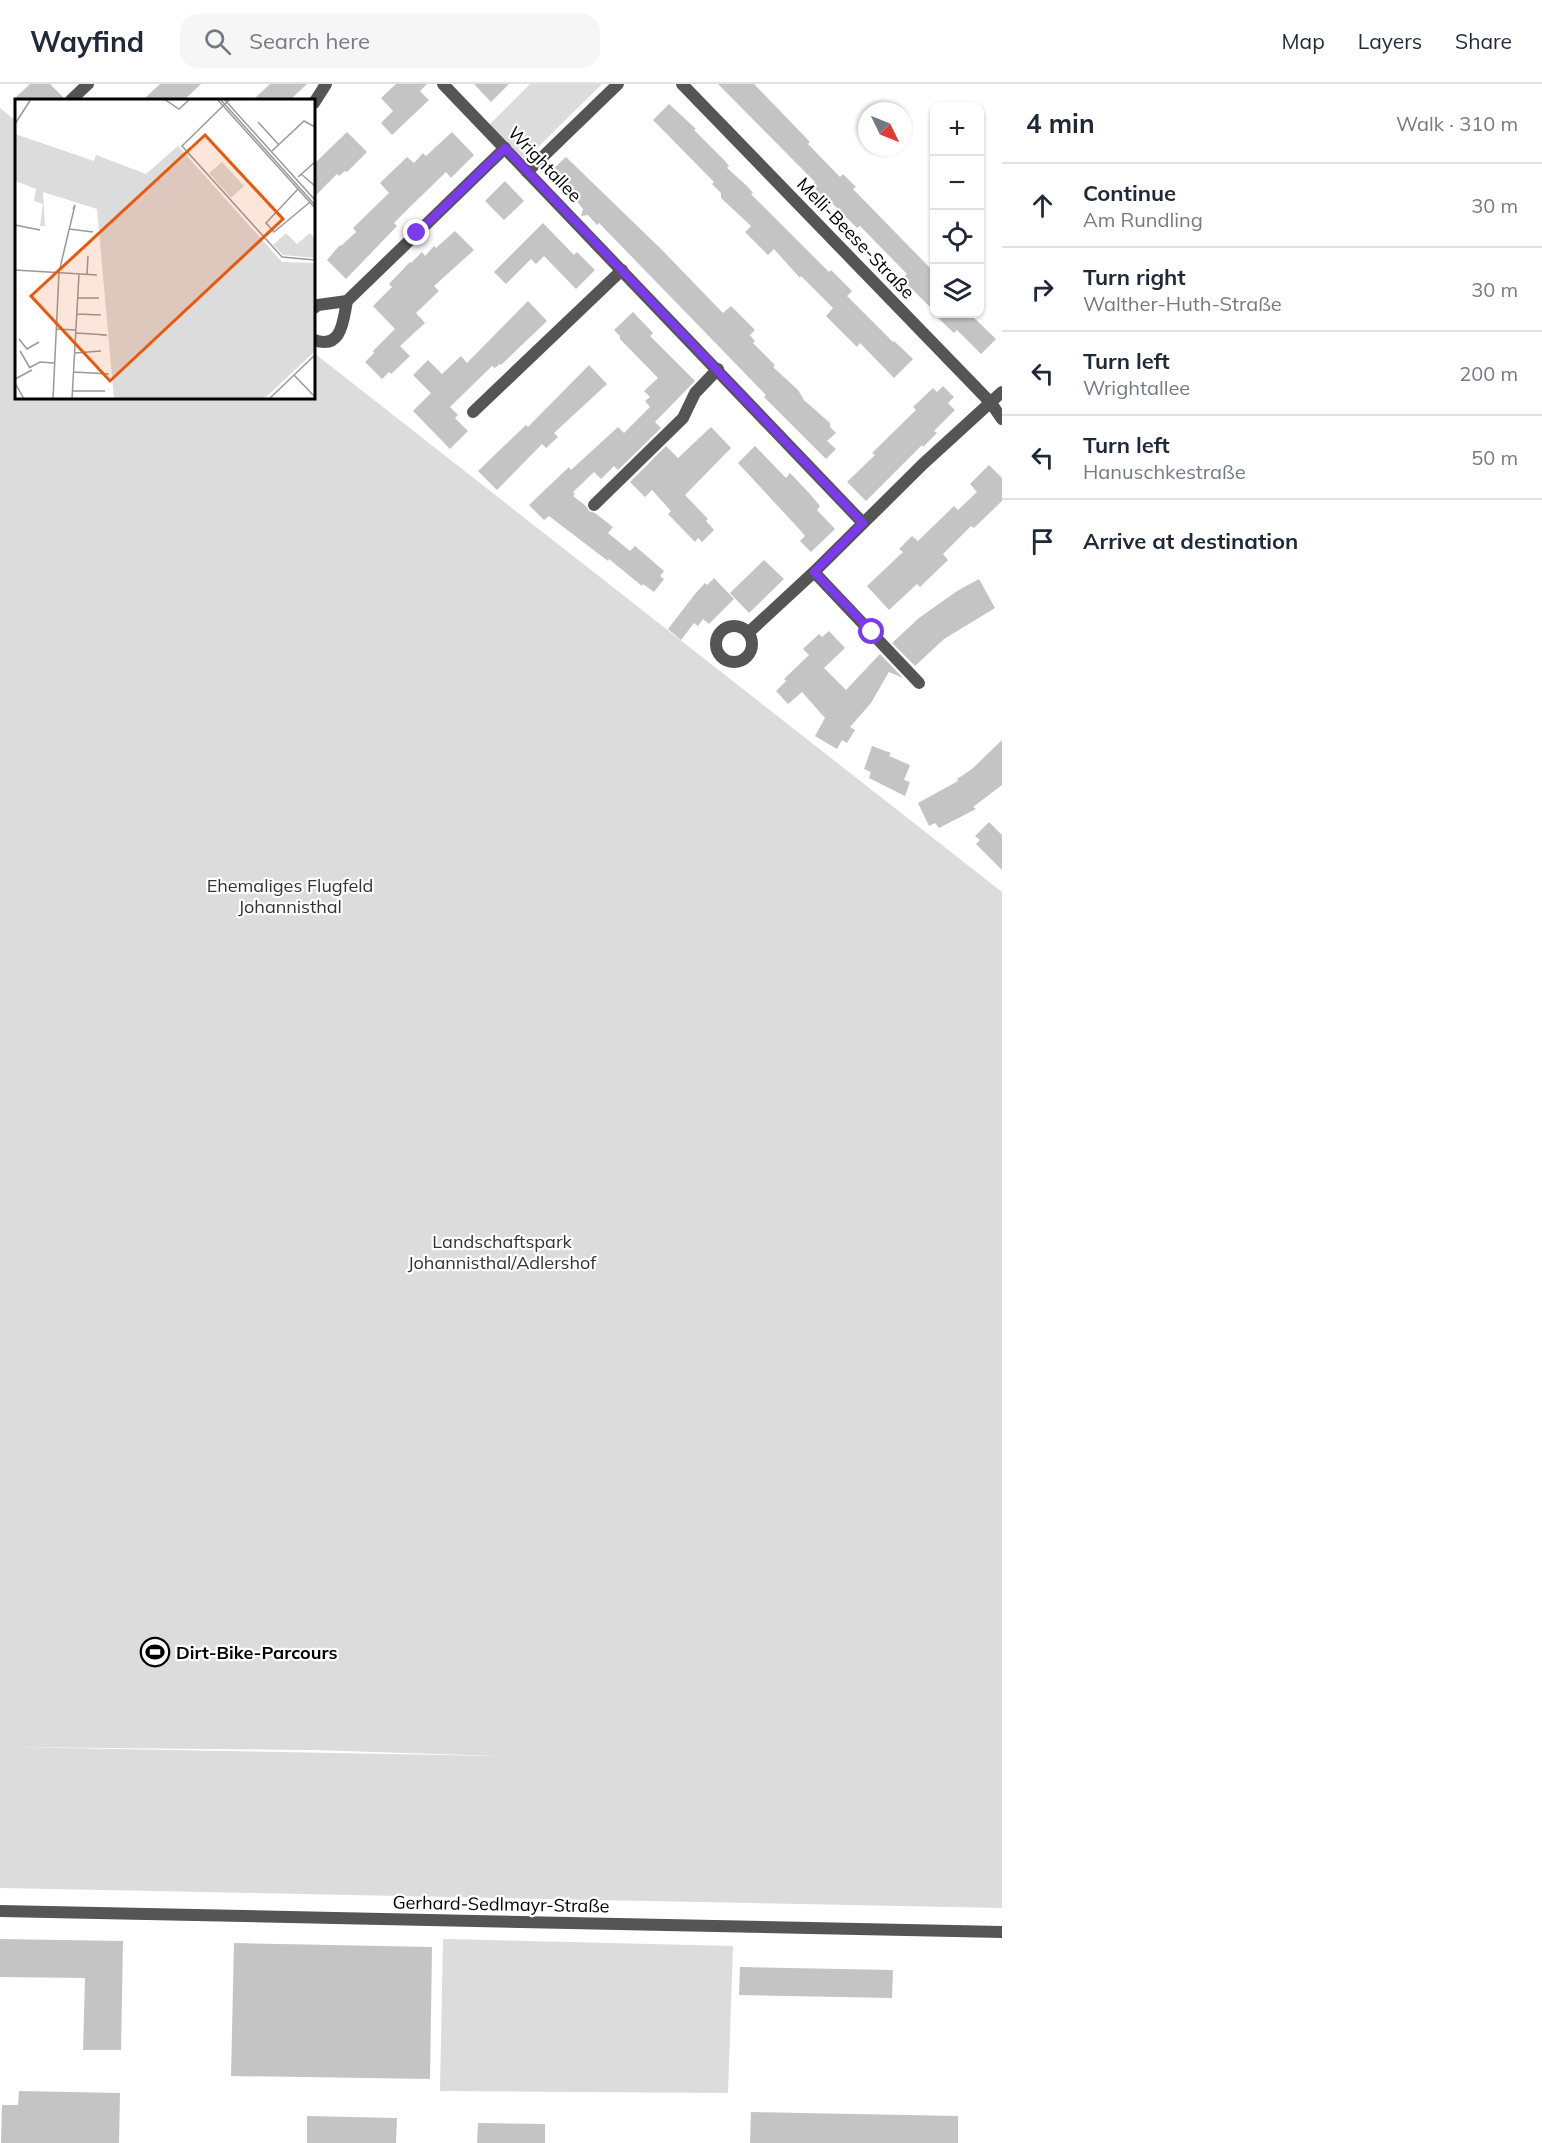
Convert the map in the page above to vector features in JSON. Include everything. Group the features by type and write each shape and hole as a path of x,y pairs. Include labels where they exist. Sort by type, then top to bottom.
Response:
{"street":[{"path":"72,99 88,84"},
{"path":"315,102 327,84"},
{"name":"Wrightallee","path":"443,84 863,523"},
{"path":"527,172 618,84"},
{"name":"Melli-Beese-Straße","path":"682,84 991,403 1002,419"},
{"path":"315,340 323,343 336,338 340,332 347,301 505,148"},
{"path":"473,412 622,270"},
{"path":"315,307 347,301"},
{"path":"594,505 683,418 694,393 718,369"},
{"path":"748,633 814,572 923,464 1002,392"},
{"path":"814,572 920,683"},
{"name":"Gerhard-Sedlmayr-Straße","path":"0,1911 1002,1932"}],"green space":[{"path":"530,84 602,84 525,160 489,125"},
{"name":"Landschaftspark Johannisthal/Adlershof","path":"0,108 15,120 15,399 315,399 315,354 1002,892 1002,1908 0,1888","holes":["5,1747 314,1750 498,1756"]},
{"path":"443,1939 733,1946 728,2093 440,2091"}],"building":[{"path":"30,84 50,84 63,97 63,99 13,100"},
{"path":"160,84 201,84 185,99 144,99"},
{"path":"270,84 307,84 291,99 254,99"},
{"path":"396,84 427,84 420,91 429,100 392,135 381,123 393,111 381,98"},
{"path":"474,84 509,84 491,102"},
{"path":"718,84 754,84 840,177 843,174 856,187 853,189 930,268 930,307 902,279 907,274 860,226 857,228 823,194 821,195 812,185 815,182"},
{"path":"669,104 696,129 694,130 729,166 727,168 753,193 751,194 829,272 831,270 852,291 847,296 913,359 894,378 860,343 857,347 826,316 833,308 801,276 800,278 774,249 768,255 745,232 751,226 721,198 721,193 712,184 714,182 653,120"},
{"path":"347,132 367,152 347,172 339,176 337,174 315,196 315,163"},
{"path":"452,132 474,155 451,178 446,172 394,223 397,226 346,279 327,260 356,232 353,228 389,193 380,183 407,157 414,163 423,153 426,156"},
{"path":"566,157 723,313 731,306 755,330 750,335 755,341 753,343 775,365 773,367 798,390 804,400 830,423 830,427 836,433 827,441 836,449 826,459 599,223 597,225 588,215 581,216 583,209 549,173"},
{"path":"505,181 524,201 504,220 485,201"},
{"path":"543,223 574,255 577,252 595,270 576,289 544,256 536,264 531,259 506,284 494,272"},
{"path":"455,231 474,250 434,286 439,291 416,313 425,323 400,346 410,356 391,374 389,372 382,379 365,362 395,329 373,306 392,287 389,284 410,262 422,252 425,256 434,246 436,248"},
{"path":"528,301 547,321 501,365 495,368 492,366 450,407 458,415 455,418 468,431 450,449 413,411 431,393 413,375 428,360 442,374 461,356 467,363"},
{"path":"633,312 653,333 650,336 695,381 655,422 661,428 618,470 614,466 601,479 594,472 573,492 575,494 573,496 589,511 613,527 608,533 630,551 635,546 664,571 660,576 664,579 654,592 643,584 642,586 549,516 544,520 529,505 569,467 571,470 618,427 624,433 650,407 645,401 650,397 644,391 658,378 614,330"},
{"path":"938,318 974,318 996,339 981,354 957,330 954,333"},
{"path":"589,365 607,384 554,433 558,437 546,448 542,444 497,490 478,471 526,425 528,427"},
{"path":"943,386 954,397 948,403 955,410 934,431 937,433 866,501 847,482 875,455 872,453 916,410 913,407 933,388 937,392"},
{"path":"711,427 731,448 685,495 708,519 706,521 714,530 702,542 698,538 695,542 668,514 671,511 652,490 645,497 630,482 666,446 678,458"},
{"path":"755,446 786,478 790,473 820,506 817,510 835,529 811,552 800,541 805,536 738,463"},
{"path":"989,465 1002,478 1002,501 974,528 971,526 943,554 948,560 920,587 917,584 889,610 867,586 903,552 899,549 912,536 918,541 954,506 958,510 977,492 970,484"},
{"path":"764,560 784,579 749,613 730,593"},
{"path":"714,578 734,599 709,624 703,619 698,626 694,623 681,640 668,629 695,594 705,583 707,585"},
{"path":"979,579 995,608 944,639 915,666 892,643 919,618 957,591"},
{"path":"829,631 845,648 824,668 846,690 880,654 903,678 889,672 871,703 850,727 855,730 847,743 842,740 837,749 815,736 825,718 802,692 788,704 776,691 786,681 784,679 809,655 803,649 819,634 822,637"},
{"path":"1002,740 1002,785 973,807 976,809 939,828 935,823 929,826 918,803 958,781 957,779 972,769"},
{"path":"872,746 891,753 889,756 910,765 904,780 910,782 905,796 869,778 871,772 864,769"},
{"path":"989,822 1002,835 1002,870 976,844 980,840 975,836"},
{"path":"0,1939 123,1941 121,2050 83,2050 85,1978 0,1977"},
{"path":"234,1943 432,1947 430,2079 231,2076"},
{"path":"740,1967 893,1970 892,1998 739,1995"},
{"path":"19,2091 120,2093 119,2143 1,2143 2,2105 18,2105"},
{"path":"751,2112 958,2116 958,2143 750,2143"},
{"path":"307,2116 397,2118 396,2143 307,2143"},
{"path":"478,2123 545,2124 545,2143 477,2143"}],"place":[{"name":"Dirt-Bike-Parcours","path":"155,1652"}],"route":[{"path":"417,233 505,148 863,523 814,572 872,632"}],"park label":[{"name":"Ehemaliges Flugfeld Johannisthal","path":"290,895"}]}
